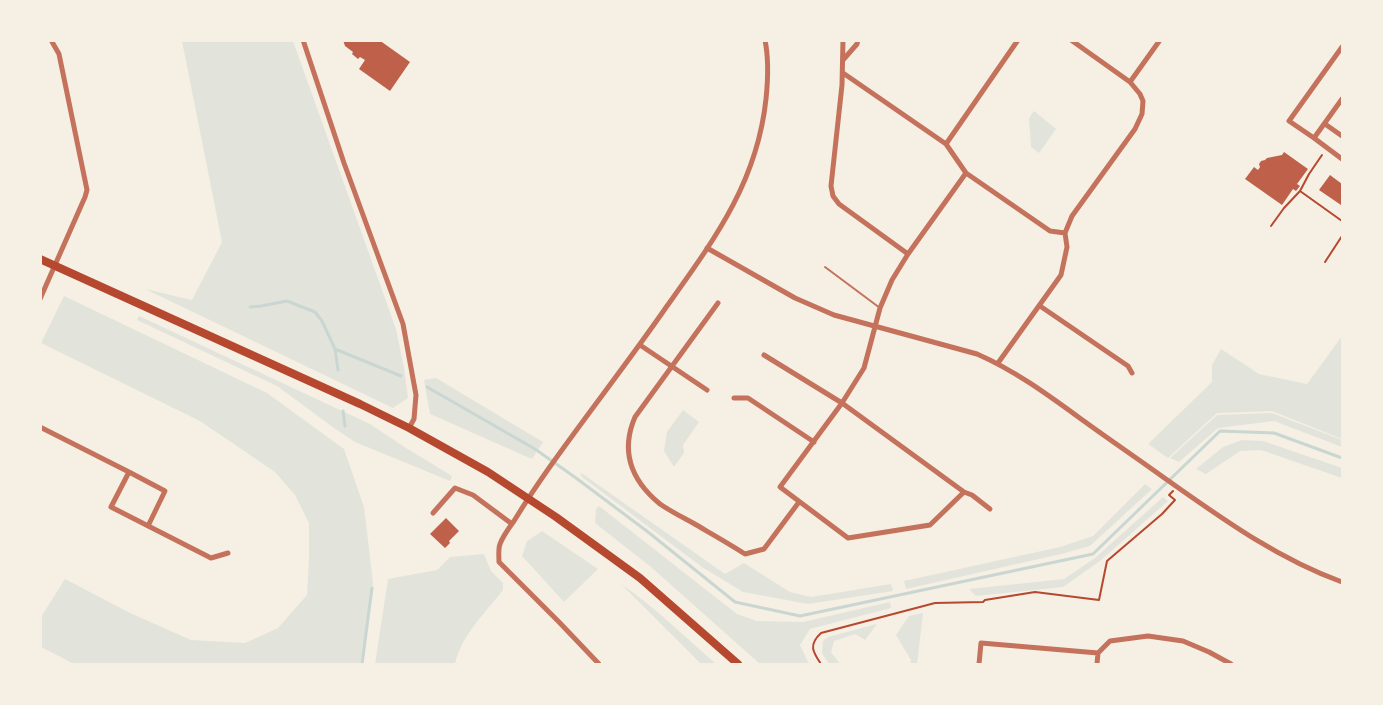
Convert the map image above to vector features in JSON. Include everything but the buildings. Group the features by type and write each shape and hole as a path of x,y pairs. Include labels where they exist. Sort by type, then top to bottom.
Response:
{"main road":[{"path":"40,259 360,404 488,472 640,578 738,664"}],"street":[{"path":"40,299 87,189 59,54 51,40"},
{"path":"303,40 344,163 403,324 416,395 414,419 409,428"},
{"path":"598,664 500,562 498,546 551,464 640,345 726,219 748,175 764,118 768,82 768,53 765,40"},
{"path":"843,40 843,73 831,186 833,196 839,204 908,254"},
{"path":"843,61 858,40"},
{"path":"946,144 1018,40"},
{"path":"998,363 1061,275 1067,247 1065,232 1072,216 1135,129 1143,114 1143,101 1130,81 1071,40"},
{"path":"1130,81 1160,40"},
{"path":"1342,47 1289,121 1342,159"},
{"path":"843,73 946,144 966,173 1050,231 1065,232"},
{"path":"1314,138 1342,99"},
{"path":"1325,124 1342,136"},
{"path":"964,492 930,525 848,537 780,488 864,369 874,327 892,280 966,173"},
{"path":"707,248 795,298 834,315 977,354 998,363 1036,386 1163,477 1265,546 1318,573 1342,582"},
{"path":"718,303 635,417 630,430 628,451 633,472 643,489 661,505 745,554 764,549 799,502"},
{"path":"1040,306 1128,366 1132,373"},
{"path":"640,345 707,390"},
{"path":"764,355 842,403 964,492 990,508"},
{"path":"734,398 748,398 814,442"},
{"path":"40,427 165,491 148,526"},
{"path":"129,472 111,507 212,558 228,553"},
{"path":"433,513 455,488 473,495 512,524"},
{"path":"1097,664 1098,653 1110,641 1148,636 1183,641 1231,664"},
{"path":"979,664 981,644 1098,653"}],"lane":[{"path":"825,267 880,308"}],"path":[{"path":"1271,226 1284,207 1300,191 1327,148"},
{"path":"1300,191 1342,222"},
{"path":"1342,211 1342,222"},
{"path":"1325,262 1342,236"},
{"path":"821,664 813,652 813,643 821,633 935,603 983,602 1035,592 1100,600 1107,561 1176,500 1169,495 1176,486"}],"shaded area":[{"path":"182,41 293,41 396,329 408,398 393,408 145,289 192,300 222,242"},
{"path":"1034,111 1056,129 1039,153 1031,147 1029,118"},
{"path":"64,296 267,393 344,449 364,507 373,583 361,664 74,664 41,647 41,617 65,579 130,613 191,640 245,643 278,628 307,595 309,523 295,495 275,472 200,421 41,343"},
{"path":"139,316 370,424 452,476 450,481 355,442 277,386 137,320"},
{"path":"1342,336 1342,439 1272,411 1217,413 1168,458 1148,444 1212,382 1212,365 1221,349 1259,374 1307,384"},
{"path":"436,378 543,442 532,459 430,414 424,380"},
{"path":"683,410 699,422 683,445 684,453 674,467 664,451 667,432"},
{"path":"1272,413 1342,440 1342,447 1274,421 1218,428 1179,462 1170,458 1217,415"},
{"path":"1242,440 1263,441 1342,468 1342,478 1261,450 1240,451 1206,474 1196,469 1223,447"},
{"path":"580,472 725,574 744,563 790,592 811,597 891,584 893,591 808,604 743,592 702,567 582,477"},
{"path":"1145,484 1152,489 1090,546 906,589 904,581 1060,547 1093,536"},
{"path":"1163,497 1168,501 1100,561 1063,587 976,596 969,589 1064,579 1095,558"},
{"path":"599,506 737,614 757,621 803,622 890,602 891,608 810,629 800,645 809,664 760,664 651,567 595,523 596,509"},
{"path":"542,531 598,569 564,602 522,556 527,541"},
{"path":"484,554 491,571 503,583 503,590 468,634 455,664 375,664 388,579 437,570 450,557"},
{"path":"621,584 658,612 716,664 701,664"},
{"path":"923,613 917,664 910,664 911,660 896,635 909,616"},
{"path":"877,624 865,640 855,634 834,641 831,652 840,664 829,664 822,653 823,641 828,637"}],"waterway":[{"path":"250,307 287,301 315,312 322,321 335,349 338,370"},
{"path":"335,349 401,376"},
{"path":"427,387 535,449 648,532 735,602 800,616 1093,554 1220,431 1274,433 1342,458"},
{"path":"343,411 345,426"},
{"path":"362,664 372,588"}]}
